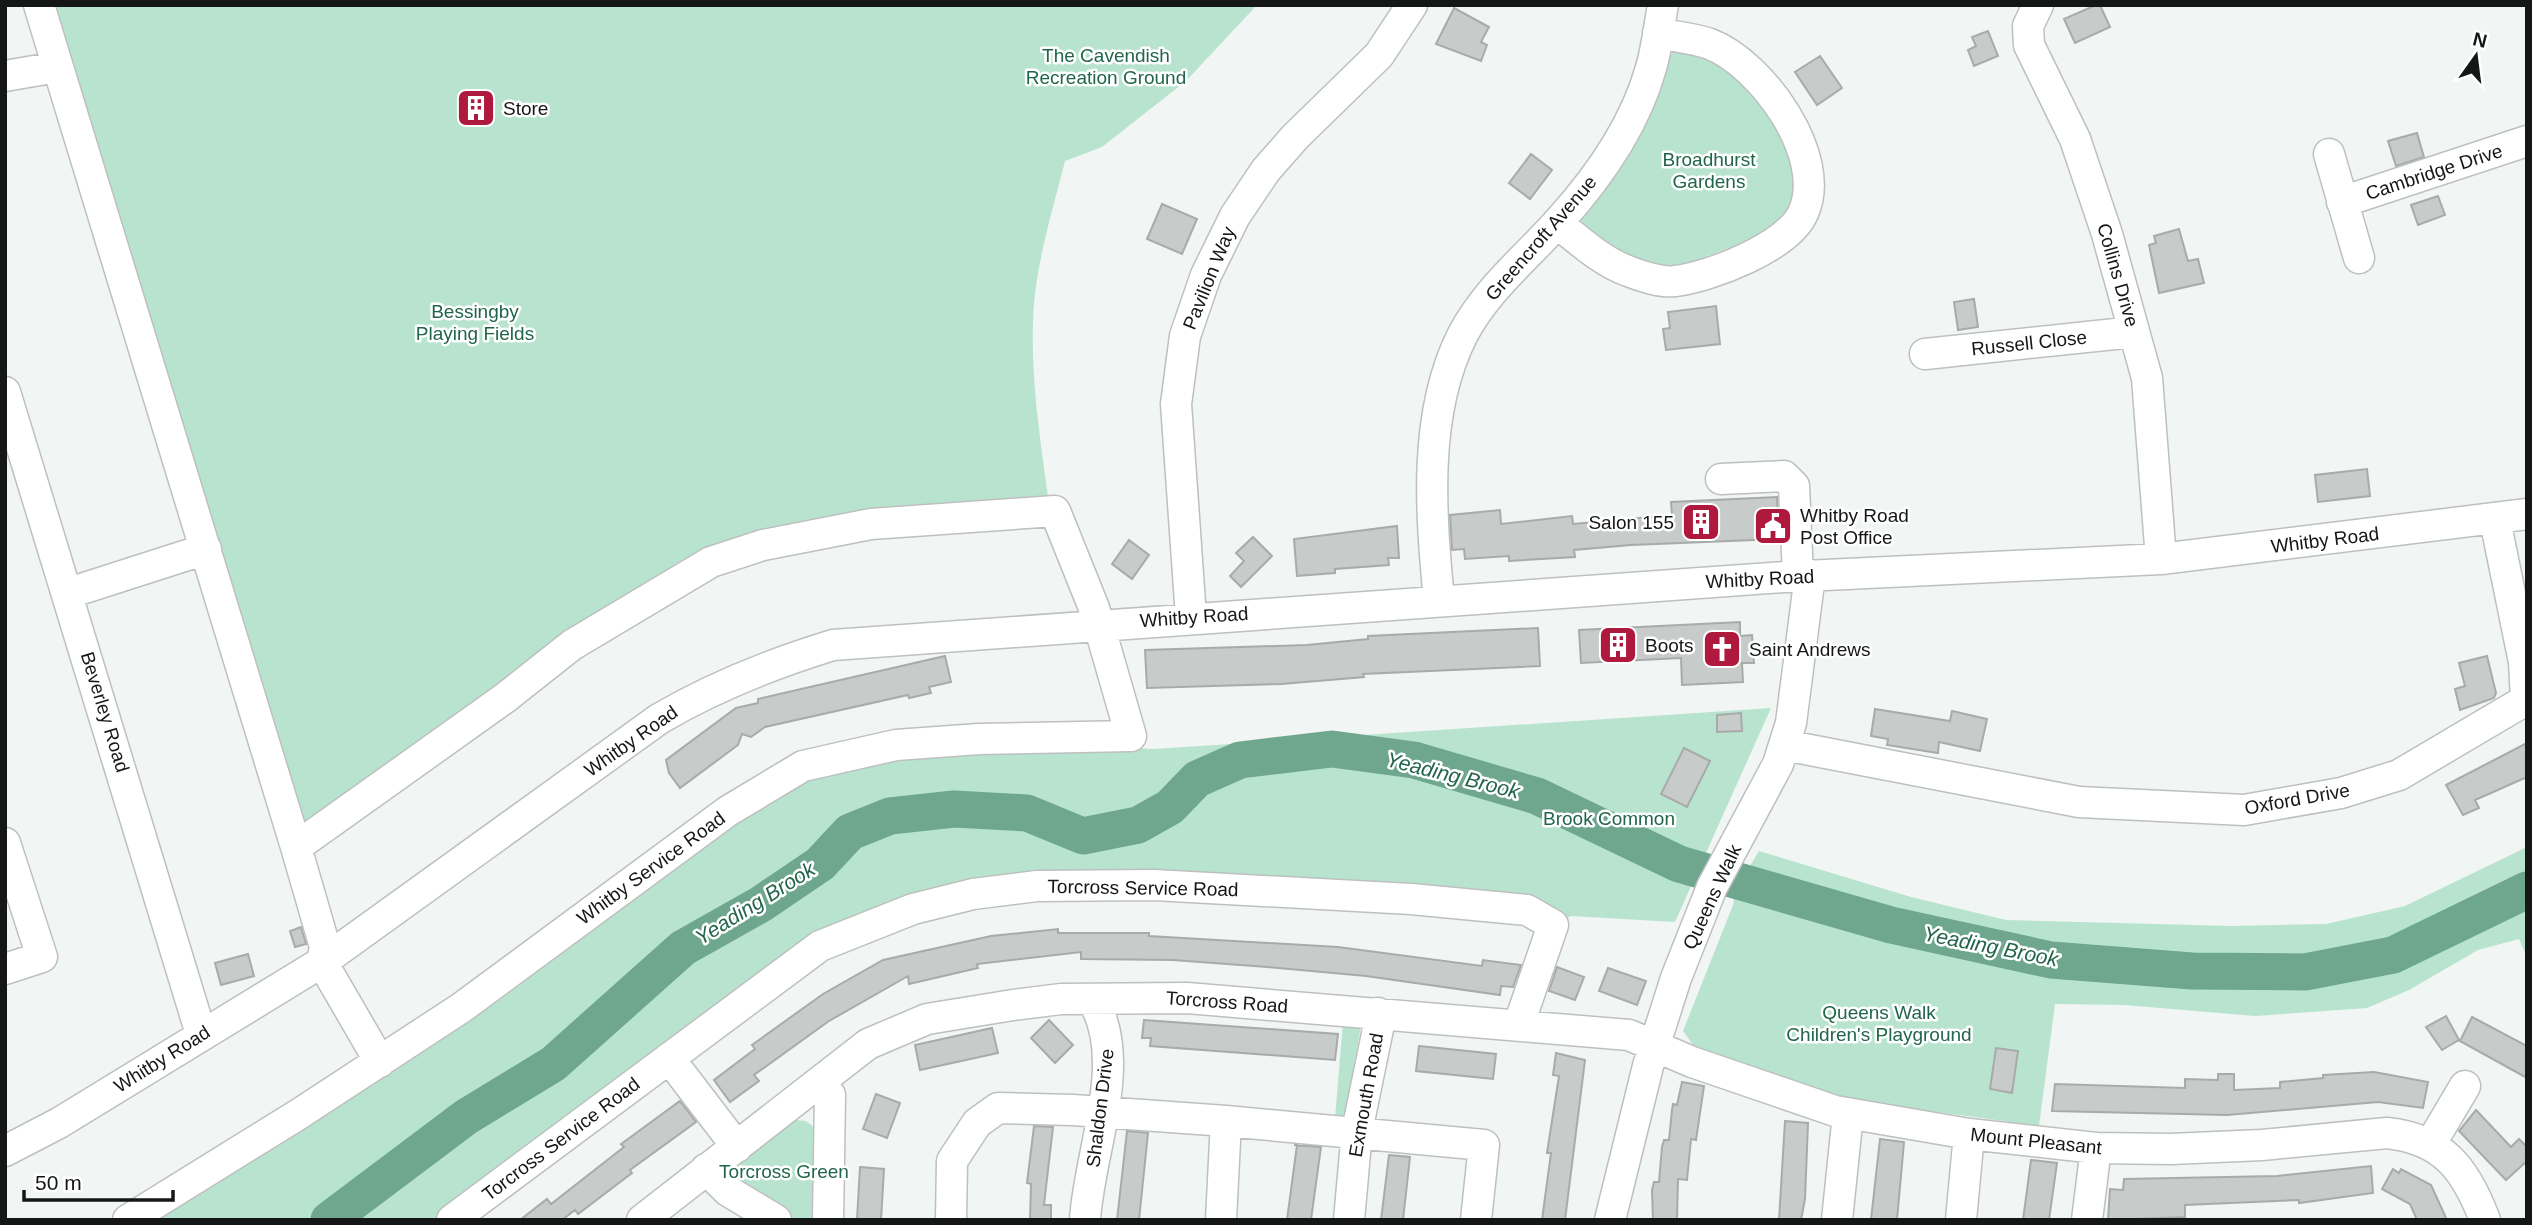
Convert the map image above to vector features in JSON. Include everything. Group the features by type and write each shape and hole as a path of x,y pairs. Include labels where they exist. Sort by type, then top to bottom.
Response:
{"street":[{"path":"39,5 296,847 325,947 322,962 380,1062"},
{"name":"Pavilion Way","path":"1191,617 1176,404 1185,335 1206,275 1234,216 1266,170 1295,137 1378,55 1412,5"},
{"name":"Collins Drive","path":"2030,7 2029,45 2075,139 2107,234 2147,378 2161,559"},
{"path":"1557,223 1626,271 1672,282 1716,271 1752,255 1784,236 1803,213 1810,184 1806,156 1789,120 1770,93 1747,67 1660,19"},
{"name":"Greencroft Avenue","path":"1439,601 1433,466 1447,373 1463,334 1484,301 1511,268 1557,223 1606,162 1652,68 1660,19"},
{"path":"5,76 57,67"},
{"name":"Cambridge Drive","path":"2342,202 2527,141"},
{"path":"2329,154 2359,258"},
{"name":"Russell Close","path":"1925,354 2134,332"},
{"name":"Beverley Road","path":"5,392 69,593 201,1034"},
{"name":"Queens Walk","path":"1609,1220 1654,1043 1712,887 1778,764 1791,723 1804,576 1794,486 1784,476 1721,479"},
{"path":"296,847 572,646 711,562 763,545 871,524 1055,511 1098,624"},
{"name":"Whitby Road","path":"5,1151 59,1123 322,962 659,719 705,692 762,666 833,645 1191,617 1804,576 2161,559 2527,514"},
{"name":"Oxford Drive","path":"1784,746 2079,802 2244,810 2341,793 2399,775 2526,701 2524,662 2495,520"},
{"path":"69,593 206,549"},
{"name":"Whitby Service Road","path":"128,1220 461,1008 728,811 803,766 896,745 979,739 1131,736 1098,624"},
{"path":"5,843 42,957 5,969"},
{"name":"Torcross Service Road","path":"452,1220 820,946 913,909 973,894 1042,886 1154,885 1411,899 1527,910 1553,925 1519,1024"},
{"name":"Torcross Road","path":"642,1220 819,1085 868,1044 927,1019 1061,999 1186,998 1519,1024 1629,1035 1654,1043"},
{"name":"Shaldon Drive","path":"1085,1220 1110,1053 1104,1018 1092,999"},
{"name":"Exmouth Road","path":"1349,1220 1357,1131 1378,1028 1378,1013"},
{"name":"Mount Pleasant","path":"1654,1043 1692,1062 1848,1114 1969,1134 2096,1148 2211,1149 2387,1133 2409,1135 2430,1145 2463,1170 2485,1220"},
{"path":"669,1058 737,1147"},
{"path":"819,1085 830,1095 828,1220"},
{"path":"2430,1145 2465,1086"},
{"path":"951,1220 952,1161 977,1123 998,1108 1226,1121 1357,1131 1484,1145 1476,1220"},
{"path":"1837,1220 1848,1114"},
{"path":"1221,1220 1226,1121"},
{"path":"1961,1220 1969,1134"},
{"path":"2087,1220 2096,1148"},
{"path":"706,1169 728,1191 776,1220"}],"green space":[{"name":"Bessingby Playing Fields","path":"44,5 1257,5 1186,81 1102,147 1065,161 1040,262 1033,323 1035,391 1049,504 764,539 304,831"},
{"name":"Broadhurst Gardens","path":"1680,50 1711,55 1742,76 1781,129 1798,182 1790,207 1774,230 1680,267 1646,265 1619,254 1582,224 1582,209 1663,58"},
{"name":"Brook Common","path":"1771,708 1675,922 1571,916 1553,925 1187,887 913,909 658,1055 434,1220 145,1220 772,790 869,760 1102,747 1154,749"},
{"name":"Queens Walk Children's Playground","path":"2527,847 2527,957 2519,939 2478,950 2409,990 2367,1008 2255,1016 2124,1005 2055,1004 2039,1126 1865,1102 1793,1084 1699,1053 1683,1031 1733,905 1735,891 1759,851 1911,897 2006,920 2231,926 2326,924 2405,906"},
{"path":"1343,1022 1361,1026 1343,1130 1334,1130"},
{"name":"Torcross Green","path":"795,1120 806,1121 815,1128 816,1216 805,1220 786,1216 740,1183 741,1157"}],"building":[{"path":"2100,5 2110,27 2075,43 2064,19"},
{"path":"1454,8 1489,27 1481,42 1487,45 1481,61 1436,44"},
{"path":"1988,31 1998,56 1974,66 1968,50 1976,46 1972,37"},
{"path":"1820,56 1842,88 1817,105 1795,72"},
{"name":"Store","path":"492,98 494,115 461,118 459,101"},
{"path":"2417,133 2424,157 2396,166 2388,141"},
{"path":"1531,154 1552,170 1530,199 1509,183"},
{"path":"2438,196 2445,215 2418,225 2411,205"},
{"path":"1162,204 1197,219 1182,254 1147,239"},
{"path":"2179,229 2188,261 2198,259 2204,283 2159,293 2149,245 2156,243 2154,236"},
{"path":"1974,299 1978,327 1958,330 1954,302"},
{"path":"1716,306 1720,344 1666,350 1663,329 1670,328 1668,312"},
{"path":"2367,469 2370,496 2318,502 2315,475"},
{"path":"1777,497 1779,539 1631,545 1574,550 1575,557 1509,561 1509,556 1465,559 1464,549 1452,550 1450,515 1500,510 1501,524 1572,516 1573,524 1672,515 1671,502"},
{"path":"1397,526 1399,558 1388,558 1389,565 1335,569 1335,573 1297,576 1294,539"},
{"path":"1253,537 1272,556 1241,587 1230,576 1244,561 1236,553"},
{"path":"1129,540 1149,555 1132,579 1112,564"},
{"path":"1740,622 1740,636 1752,635 1754,663 1742,663 1743,682 1682,685 1681,658 1581,663 1579,630"},
{"path":"1538,628 1540,666 1363,674 1364,677 1281,684 1147,688 1145,650 1307,645 1368,639 1368,636"},
{"path":"945,656 951,682 929,687 931,693 909,698 908,695 765,727 751,737 742,734 738,745 680,788 669,773 666,760 736,708 758,703 758,699"},
{"path":"2487,656 2496,693 2494,698 2460,710 2455,689 2465,686 2459,663"},
{"path":"1875,709 1950,721 1952,711 1987,719 1980,751 1939,742 1938,753 1887,745 1888,739 1871,736"},
{"path":"1741,713 1742,731 1717,732 1717,715"},
{"path":"2527,743 2527,777 2475,800 2479,808 2463,815 2446,785"},
{"path":"1684,748 1710,761 1687,807 1661,794"},
{"path":"301,927 306,944 295,947 290,931"},
{"path":"1058,929 1058,933 1149,933 1149,936 1338,947 1482,966 1483,960 1521,965 1513,987 1501,986 1500,995 1366,976 1267,967 1173,960 1081,959 1081,952 977,964 978,968 909,984 908,976 829,1021 754,1075 759,1081 730,1102 714,1080 755,1049 752,1045 823,994 883,960 991,936"},
{"path":"248,954 254,976 221,985 215,963"},
{"path":"1557,967 1584,977 1575,1000 1549,991"},
{"path":"1608,968 1646,981 1637,1005 1599,991"},
{"path":"2446,1016 2459,1040 2442,1050 2426,1027"},
{"path":"2472,1017 2527,1046 2527,1078 2460,1041"},
{"path":"1049,1020 1073,1045 1055,1063 1031,1038"},
{"path":"1144,1020 1338,1034 1335,1060 1150,1046 1151,1038 1142,1038"},
{"path":"992,1028 998,1053 920,1070 915,1045"},
{"path":"1419,1046 1496,1054 1493,1079 1416,1071"},
{"path":"1996,1048 2018,1051 2012,1093 1990,1089"},
{"path":"1556,1053 1585,1060 1565,1220 1542,1220 1551,1153 1547,1153 1559,1076 1553,1075"},
{"path":"2374,1072 2428,1082 2423,1108 2378,1102 2227,1115 2052,1111 2055,1084 2185,1088 2185,1079 2218,1080 2218,1074 2234,1074 2234,1090 2280,1088 2280,1082 2323,1078 2323,1075"},
{"path":"1682,1082 1704,1086 1696,1140 1691,1139 1687,1180 1678,1179 1677,1220 1653,1220 1652,1190 1654,1182 1659,1182 1662,1147 1664,1140 1669,1140 1673,1104 1677,1105"},
{"path":"876,1094 900,1103 887,1138 863,1129"},
{"path":"680,1101 696,1122 630,1170 632,1173 578,1214 575,1210 562,1220 520,1220 547,1199 551,1204 624,1147 621,1144"},
{"path":"2476,1110 2511,1147 2519,1139 2527,1147 2527,1161 2506,1180 2459,1131"},
{"path":"1785,1121 1808,1123 1805,1199 1801,1220 1779,1220"},
{"path":"1034,1126 1053,1127 1044,1205 1051,1205 1051,1220 1030,1220 1031,1184 1027,1183"},
{"path":"1127,1131 1148,1133 1139,1220 1117,1220"},
{"path":"1880,1139 1904,1142 1897,1220 1871,1220"},
{"path":"1297,1145 1321,1147 1311,1220 1287,1220"},
{"path":"1389,1155 1410,1157 1403,1220 1381,1220"},
{"path":"2031,1160 2057,1163 2049,1220 2023,1220"},
{"path":"2371,1166 2373,1193 2299,1203 2299,1200 2185,1205 2185,1217 2108,1220 2110,1189 2123,1190 2124,1179 2277,1176"},
{"path":"860,1167 884,1169 881,1220 857,1220"},
{"path":"2393,1169 2399,1173 2401,1169 2431,1185 2447,1220 2417,1220 2410,1204 2382,1189"}],"waterway":[{"name":"Yeading Brook","path":"329,1220 466,1117 553,1064 683,948 761,904 820,864 850,832 890,816 954,809 1027,813 1083,836 1138,825 1170,807 1197,779 1240,760 1332,749 1414,760 1537,796 1679,864 1891,925 2051,960 2192,971 2305,972 2393,955 2527,890"}],"place":[{"name":"Store","path":"476,108"},
{"name":"Salon 155","path":"1701,522"},
{"name":"Whitby Road Post Office","path":"1773,526"},
{"name":"Boots","path":"1618,645"},
{"name":"Saint Andrews","path":"1722,649"}],"park label":[{"name":"The Cavendish Recreation Ground","path":"1106,66"}]}
